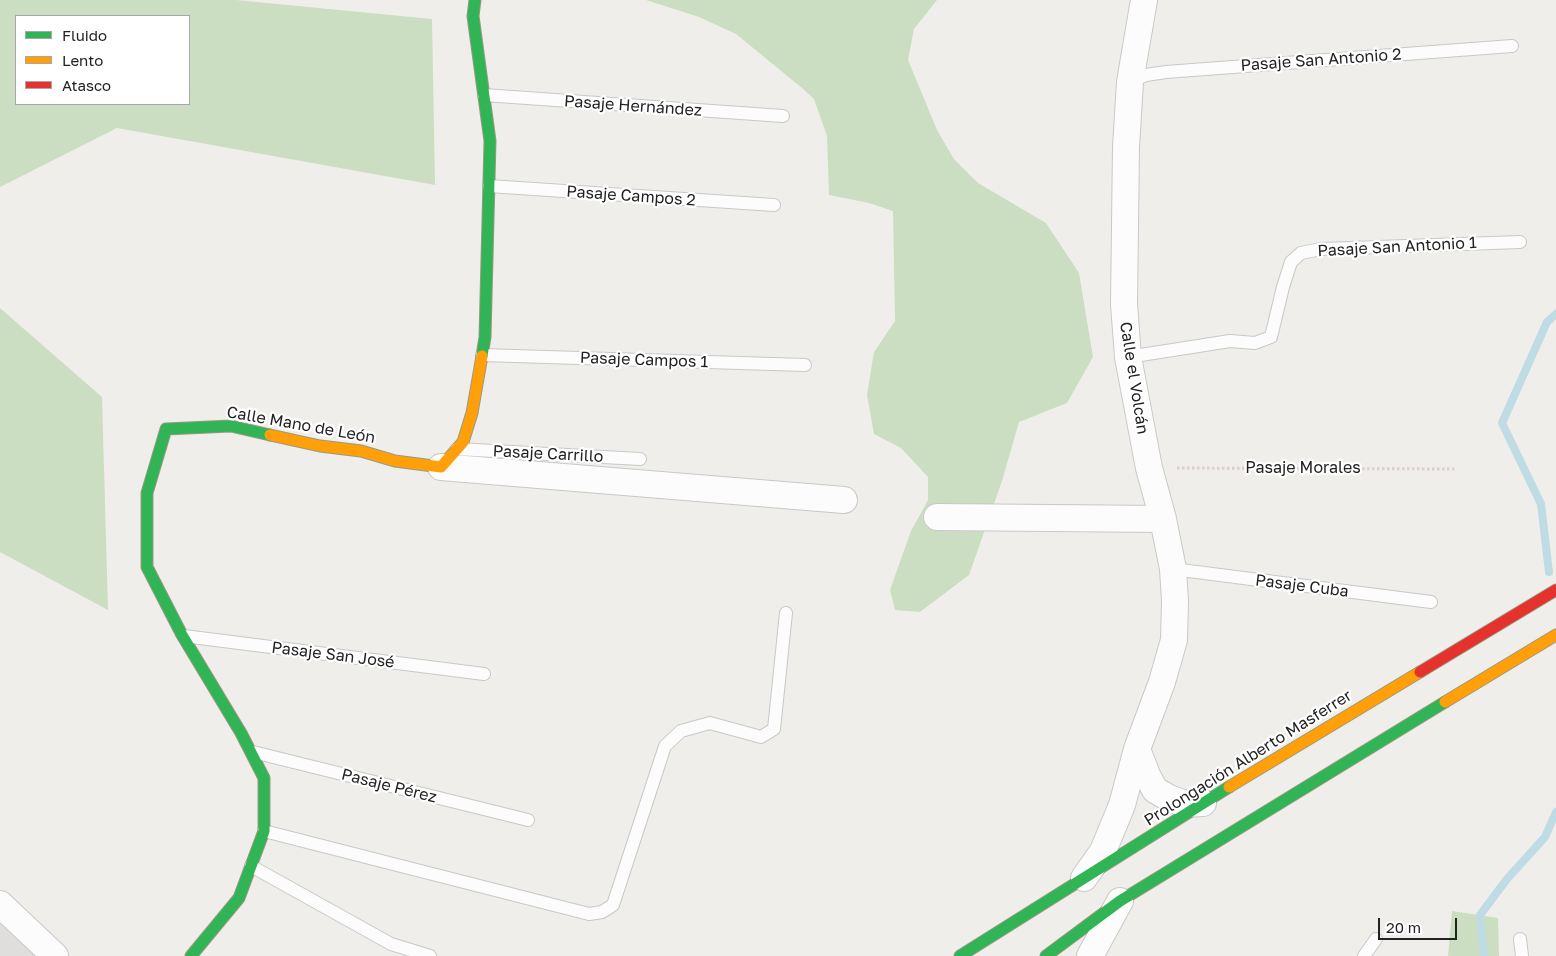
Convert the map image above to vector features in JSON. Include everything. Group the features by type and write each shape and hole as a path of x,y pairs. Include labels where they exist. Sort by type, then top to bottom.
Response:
{"street":[{"path":"449,458 463,442 472,412 485,337 490,141 473,16 475,0"},
{"name":"Calle el Volcán","path":"1084,878 1103,851 1114,827 1122,805 1137,748 1162,682 1174,640 1174,569 1149,468 1128,356 1124,304 1126,147 1130,82 1144,0"},
{"name":"Calle Mano de León","path":"191,956 239,898 264,831 264,778 241,733 182,635 147,567 148,493 166,429 231,426 320,446 361,451 395,461 449,458"},
{"path":"449,458 844,500"},
{"path":"937,517 1163,519"},
{"name":"Prolongación Alberto Masferrer","path":"960,956 1204,803 1556,590"},
{"path":"1046,956 1120,901 1556,634"},
{"path":"1137,748 1155,790 1185,804 1204,803"},
{"path":"1090,956 1120,901"},
{"path":"0,904 55,956"}],"lane":[{"name":"Pasaje San Antonio 2","path":"1130,82 1166,72 1512,46"},
{"name":"Pasaje Hernández","path":"484,95 783,116"},
{"name":"Pasaje Campos 2","path":"489,186 774,205"},
{"name":"Pasaje San Antonio 1","path":"1128,356 1230,340 1255,342 1271,337 1291,262 1301,252 1320,249 1520,242"},
{"name":"Pasaje Campos 1","path":"482,355 805,365"},
{"name":"Pasaje Carrillo","path":"449,458 640,459"},
{"name":"Pasaje Cuba","path":"1174,569 1431,602"},
{"path":"264,831 589,914 602,912 614,905 665,746 680,731 710,723 761,737 774,729 786,613"},
{"name":"Pasaje San José","path":"182,635 484,674"},
{"name":"Pasaje Pérez","path":"250,752 528,820"},
{"path":"251,866 391,944 430,956"},
{"path":"1364,956 1376,939"},
{"path":"1520,940 1522,956"}],"path":[{"name":"Pasaje Morales","path":"1149,468 1457,469"}],"shaded area":[{"path":"0,910 58,956 0,956"}],"green space":[{"path":"0,0 236,0 432,19 435,185 117,128 0,187"},
{"path":"646,0 937,0 914,29 908,60 937,130 954,159 978,183 1046,223 1079,273 1093,357 1067,403 1019,422 1002,481 969,575 920,612 895,610 890,590 911,531 928,500 928,477 901,448 874,434 867,395 874,352 895,321 893,211 869,203 829,195 827,136 814,99 802,88 736,34 699,17"},
{"path":"0,308 102,397 108,610 0,552"},
{"path":"1452,911 1498,918 1499,956 1448,956"}],"waterway":[{"path":"1549,572 1541,504 1502,423 1547,322 1556,314"},
{"path":"1484,956 1480,915 1507,879 1545,837 1556,812"}],"traffic: fast":[{"path":"475,0 473,16 490,141 485,337 482,356"},
{"path":"191,956 239,898 264,831 264,778 241,733 182,635 147,567 147,493 166,429 231,426 270,435"},
{"path":"1046,956 1120,901 1445,702"},
{"path":"960,956 1229,787"}],"traffic: slow":[{"path":"270,435 320,446 361,451 395,461 441,467 463,442 472,413 482,356"},
{"path":"1445,702 1556,635"},
{"path":"1229,787 1420,672"}],"traffic: jam":[{"path":"1420,672 1556,590"}]}
